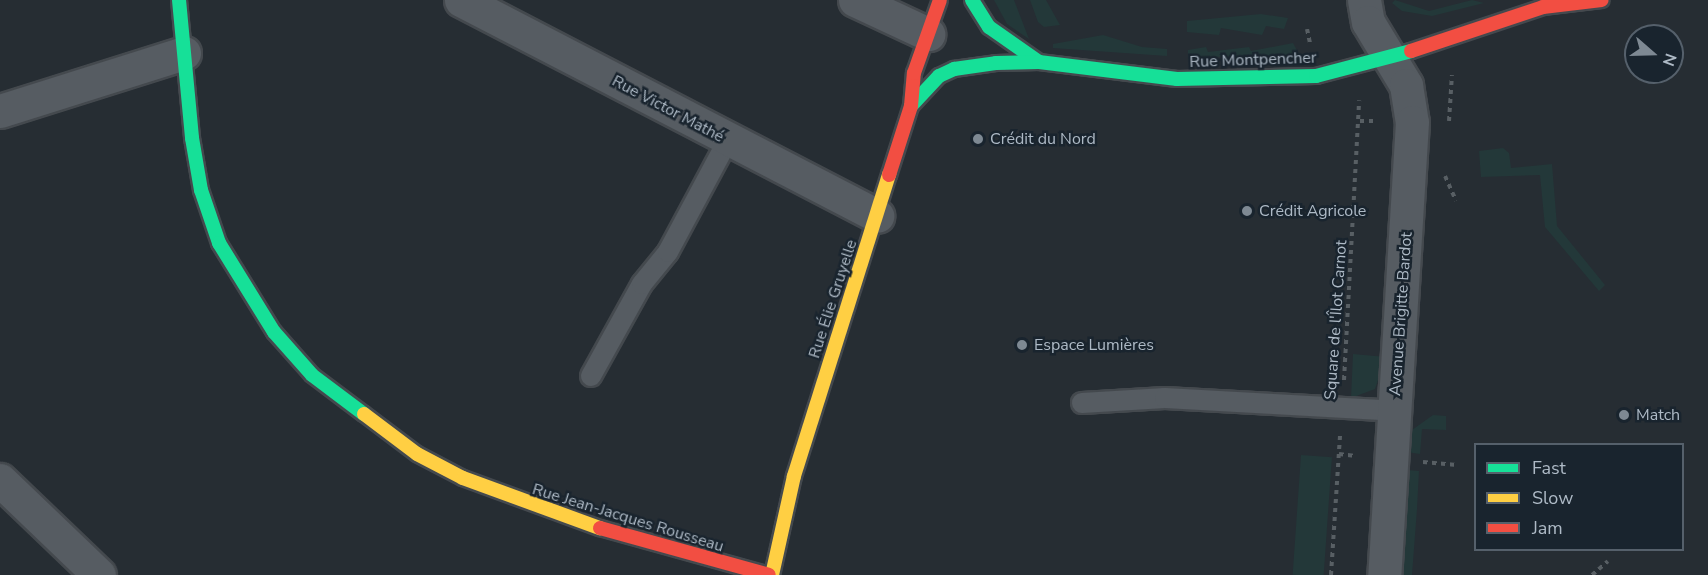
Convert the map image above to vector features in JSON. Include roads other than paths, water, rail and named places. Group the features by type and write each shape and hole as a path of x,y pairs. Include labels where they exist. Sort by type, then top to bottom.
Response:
{"main road":[{"name":"Rue Jean-Jacques Rousseau","path":"179,0 201,190 219,243 262,316 312,375 417,454 463,478 580,523 771,575"},
{"name":"Rue Élie Gruyelle","path":"771,575 794,476 911,106 914,73 940,0"},
{"name":"Rue Montpencher","path":"972,0 989,27 1039,62"},
{"name":"Rue Montpencher","path":"911,106 939,76 954,69 1039,62 1177,80 1316,76 1388,59 1543,3 1602,0"}],"street":[{"name":"Rue Victor Mathé","path":"460,0 877,216"},
{"path":"855,0 928,34"},
{"name":"Avenue Brigitte Bardot","path":"1364,0 1368,22 1388,59 1406,85 1412,122 1384,575"},
{"path":"0,111 184,53"},
{"path":"0,480 99,575"}],"lane":[{"path":"591,376 642,284 668,252 728,140"},
{"path":"1082,403 1165,398 1395,411"}],"place":[{"name":"Crédit du Nord","path":"978,139"},
{"name":"Crédit Agricole","path":"1247,211"},
{"name":"Espace Lumières","path":"1022,345"},
{"name":"Match","path":"1624,415"}]}
